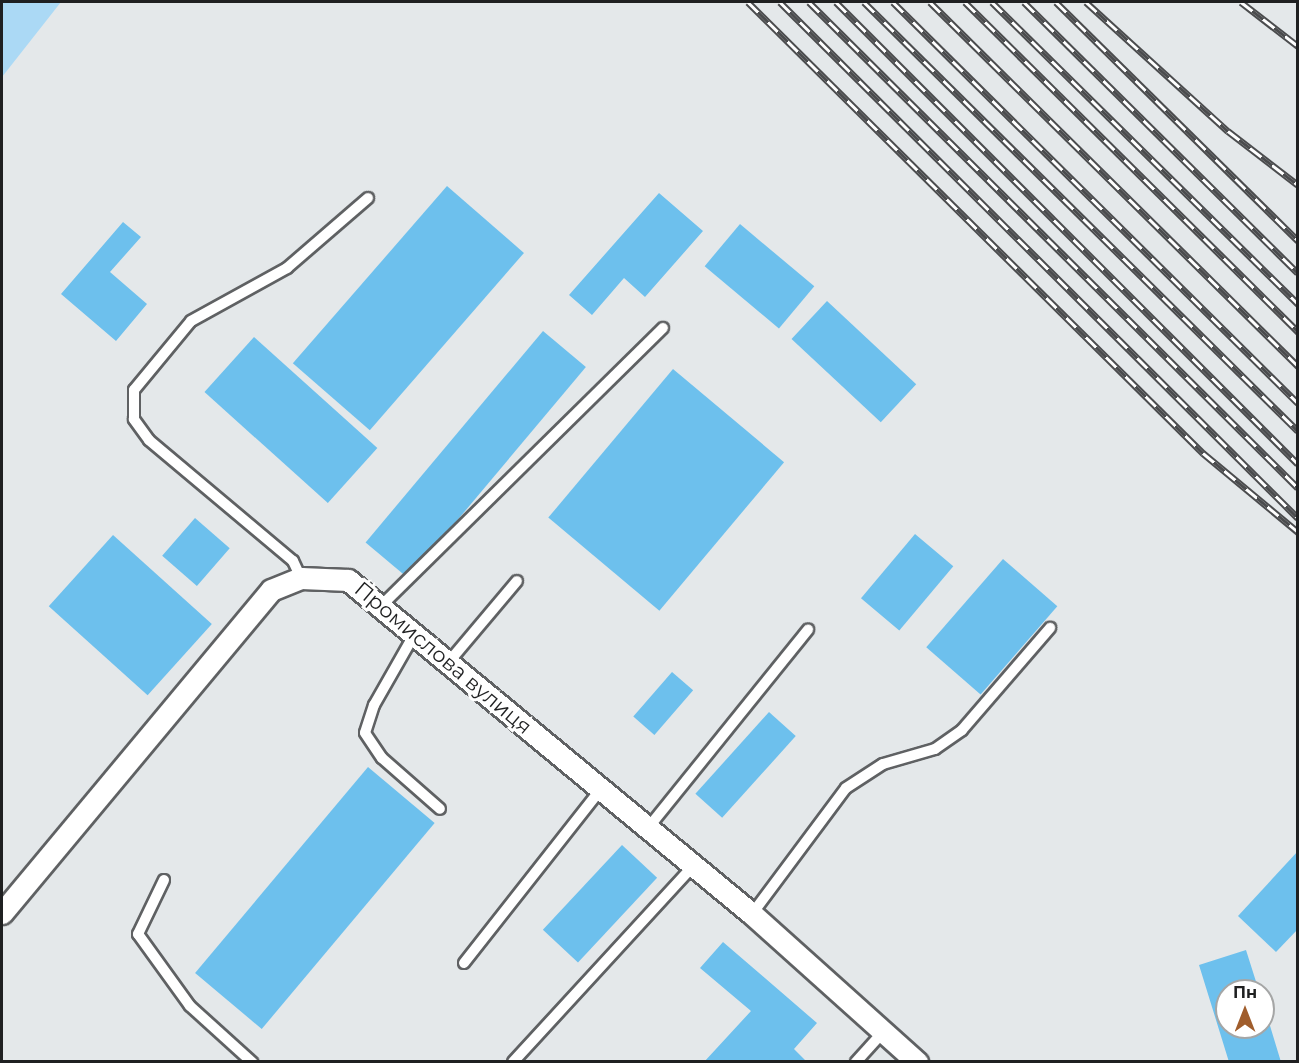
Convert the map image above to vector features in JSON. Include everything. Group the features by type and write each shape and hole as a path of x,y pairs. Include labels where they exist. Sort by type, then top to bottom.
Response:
{"street":[{"name":"Промислова вулиця","path":"2,913 271,590 301,578 348,580 752,914 917,1062"}],"lane":[{"path":"301,578 292,561 149,440 134,419 134,390 190,321 287,268 368,198"},
{"path":"381,606 663,328"},
{"path":"448,663 517,581"},
{"path":"752,914 846,788 883,764 935,750 962,729 1050,628"},
{"path":"648,828 808,630"},
{"path":"414,635 374,705 365,733 382,758 440,809"},
{"path":"464,963 601,789"},
{"path":"513,1062 693,865"},
{"path":"164,880 138,934 190,1006 252,1062"},
{"path":"856,1062 882,1033"}],"shaded area":[{"path":"2,2 61,2 2,77"}],"building":[{"path":"447,186 524,253 370,430 293,363"},
{"path":"659,193 703,231 645,297 624,278 592,315 569,295"},
{"path":"123,222 141,237 110,272 147,304 116,341 61,294"},
{"path":"740,224 814,286 779,328 705,266"},
{"path":"827,301 916,384 881,422 792,339"},
{"path":"543,331 586,367 408,578 366,542"},
{"path":"254,337 377,448 328,503 204,392"},
{"path":"673,369 784,462 659,611 548,518"},
{"path":"195,518 230,548 197,586 162,556"},
{"path":"915,534 953,566 899,630 861,598"},
{"path":"113,535 212,624 148,695 49,606"},
{"path":"1003,559 1057,606 981,695 926,647"},
{"path":"672,672 693,690 654,735 633,717"},
{"path":"769,712 796,736 722,818 695,794"},
{"path":"368,767 435,823 262,1029 195,973"},
{"path":"622,845 657,878 578,963 543,930"},
{"path":"1298,851 1298,929 1276,952 1238,916"},
{"path":"723,942 817,1023 794,1049 807,1062 704,1062 751,1011 700,968"},
{"path":"1246,950 1255,979 1215,979 1215,1017 1199,965"},
{"path":"1222,1039 1274,1039 1281,1062 1229,1062"}],"railway":[{"path":"748,2 1203,453 1298,532"},
{"path":"780,2 1298,518"},
{"path":"809,2 1298,488"},
{"path":"836,2 1298,464"},
{"path":"864,2 1298,431"},
{"path":"893,2 1298,403"},
{"path":"930,2 1298,366"},
{"path":"965,2 1298,332"},
{"path":"992,2 1298,304"},
{"path":"1024,2 1298,273"},
{"path":"1056,2 1298,241"},
{"path":"1086,2 1228,131 1298,185"},
{"path":"1241,2 1298,46"}]}
